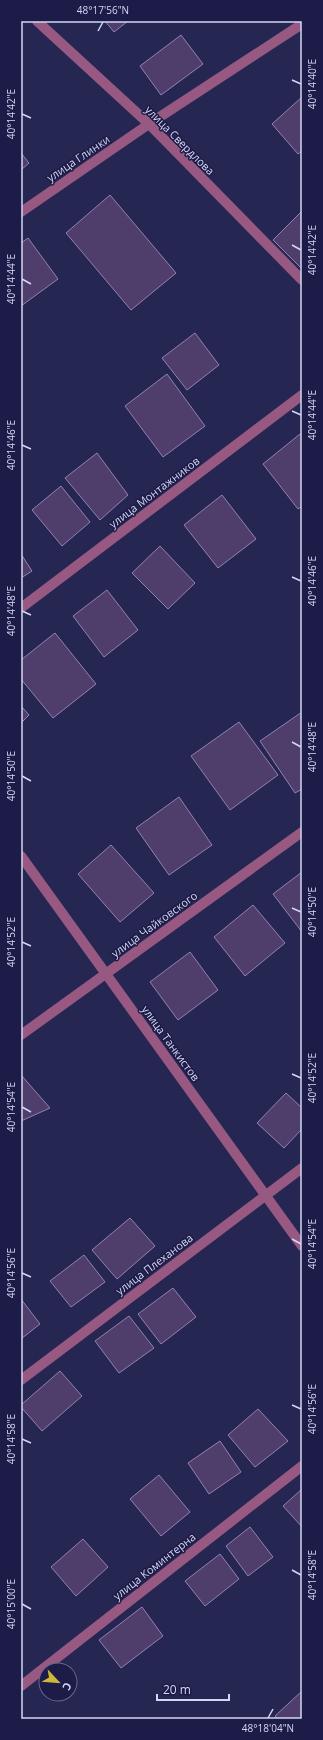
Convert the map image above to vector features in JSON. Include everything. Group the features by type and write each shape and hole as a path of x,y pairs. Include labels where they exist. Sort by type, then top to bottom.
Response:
{"street":[{"name":"улица Свердлова","path":"37,21 149,124 302,280"},
{"name":"улица Глинки","path":"21,212 149,124 302,24"},
{"name":"улица Монтажников","path":"21,608 302,395"},
{"name":"улица Чайковского","path":"21,1036 302,832"},
{"name":"улица Танкистов","path":"21,856 302,1246"},
{"name":"улица Плеханова","path":"21,1380 302,1168"},
{"name":"улица Коминтерна","path":"21,1686 302,1466"}],"building":[{"path":"105,21 128,21 114,32"},
{"path":"181,35 203,64 161,95 140,66"},
{"path":"302,97 302,151 298,154 272,124"},
{"path":"21,153 29,163 21,170"},
{"path":"110,195 176,273 131,310 66,233"},
{"path":"302,211 302,269 273,240"},
{"path":"28,238 58,279 21,306 21,243"},
{"path":"195,333 219,365 187,390 162,358"},
{"path":"167,374 205,426 163,457 125,406"},
{"path":"300,434 302,437 302,506 298,509 263,464"},
{"path":"97,453 128,495 100,520 65,478"},
{"path":"61,486 90,522 62,546 32,510"},
{"path":"222,495 256,539 218,568 184,525"},
{"path":"160,546 195,583 168,609 132,573"},
{"path":"21,554 32,571 21,578"},
{"path":"107,590 138,630 104,657 73,616"},
{"path":"55,633 96,684 53,718 21,679 21,660"},
{"path":"21,706 29,715 21,723"},
{"path":"302,712 302,789 295,793 260,741"},
{"path":"239,722 278,775 230,810 191,756"},
{"path":"179,797 212,845 169,875 136,828"},
{"path":"111,845 154,893 120,922 78,874"},
{"path":"302,872 302,932 273,894"},
{"path":"253,905 285,943 245,976 214,937"},
{"path":"190,952 218,990 178,1020 150,982"},
{"path":"21,1075 50,1108 21,1121"},
{"path":"286,1093 302,1108 302,1129 284,1148 257,1123"},
{"path":"130,1218 155,1246 117,1279 92,1250"},
{"path":"84,1255 105,1282 71,1307 50,1281"},
{"path":"173,1288 196,1317 161,1344 138,1314"},
{"path":"21,1299 40,1324 21,1339"},
{"path":"129,1316 154,1348 119,1373 95,1341"},
{"path":"60,1371 82,1396 42,1431 21,1407 21,1405"},
{"path":"258,1409 288,1441 255,1467 228,1435"},
{"path":"220,1441 241,1472 209,1494 188,1463"},
{"path":"159,1475 190,1512 161,1536 130,1499"},
{"path":"302,1489 302,1527 283,1506"},
{"path":"250,1527 273,1557 248,1576 226,1546"},
{"path":"83,1539 108,1567 76,1596 51,1567"},
{"path":"220,1554 239,1579 205,1606 185,1581"},
{"path":"142,1607 163,1636 121,1668 99,1640"},
{"path":"302,1691 302,1719 278,1719 275,1716"}]}
